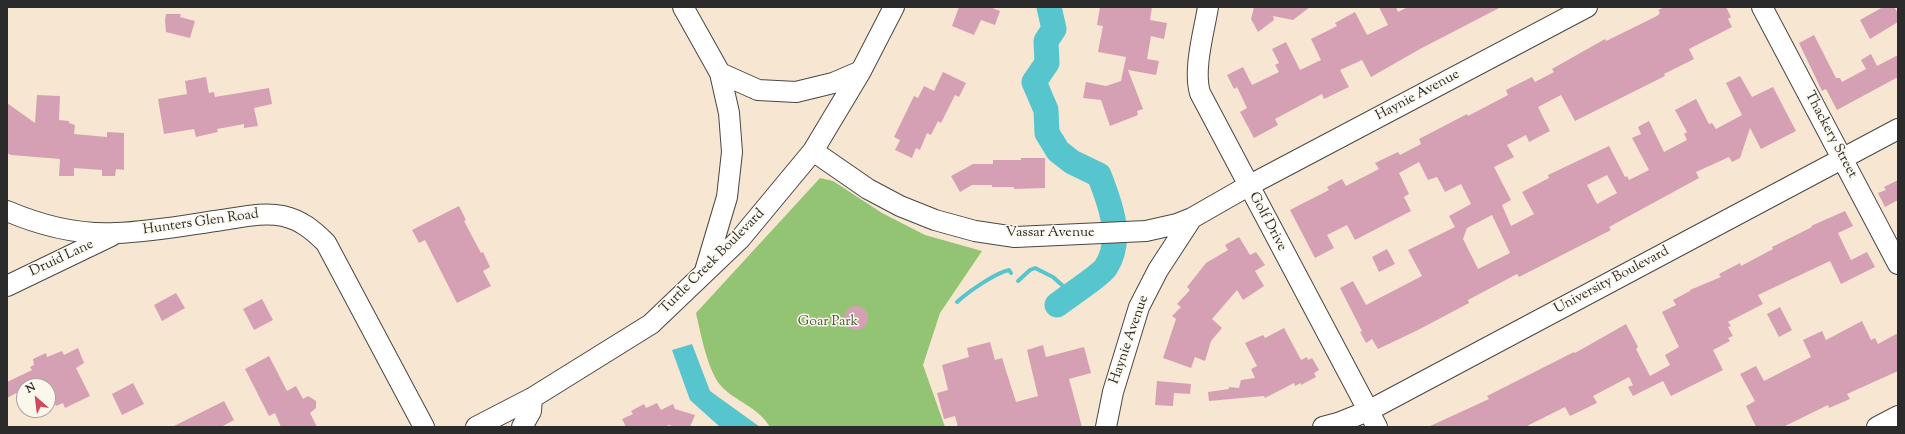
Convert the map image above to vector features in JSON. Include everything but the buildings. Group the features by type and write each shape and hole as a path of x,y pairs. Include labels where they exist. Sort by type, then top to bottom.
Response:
{"street":[{"path":"682,7 720,73 729,113 732,152 727,197 704,273"},
{"name":"Turtle Creek Boulevard","path":"476,427 532,398 632,338 651,324 740,239 814,152 861,70 894,7"},
{"name":"Golf Drive","path":"1208,7 1197,84 1200,93 1372,419"},
{"name":"Haynie Avenue","path":"1248,186 1587,7"},
{"name":"Thackery Street","path":"1762,7 1898,264"},
{"path":"720,73 758,90 796,92 834,83 861,70"},
{"name":"University Boulevard","path":"1323,427 1372,419 1842,158 1898,129"},
{"name":"Vassar Avenue","path":"814,152 868,189 900,206 935,220 975,231 1015,237 1085,235 1146,231 1176,224 1192,218 1248,186"},
{"name":"Hunters Glen Road","path":"7,211 26,219 62,230 91,233 117,233 159,229 264,214 283,216 300,222 314,230 326,244 424,427"},
{"name":"Haynie Avenue","path":"1106,427 1113,392 1139,307 1158,270 1192,218"},
{"name":"Druid Lane","path":"7,286 117,233"},
{"path":"522,427 531,411 532,398"},
{"path":"1877,427 1898,416"}],"green space":[{"name":"Goar Park","path":"820,178 833,181 882,213 925,235 982,251 940,313 923,365 945,427 770,427 759,414 733,396 716,380 705,351 696,313"}],"water":[{"path":"692,344 710,391 760,427 720,427 690,400 672,350"}],"waterway":[{"path":"1049,7 1054,29 1046,41 1047,63 1034,82 1046,110 1047,133 1058,151 1072,162 1099,175 1111,209 1115,233 1111,256 1103,271 1057,305"},
{"path":"1018,281 1030,270 1035,268 1053,277 1072,294"},
{"path":"957,302 989,279 1009,270 1011,273"}]}
